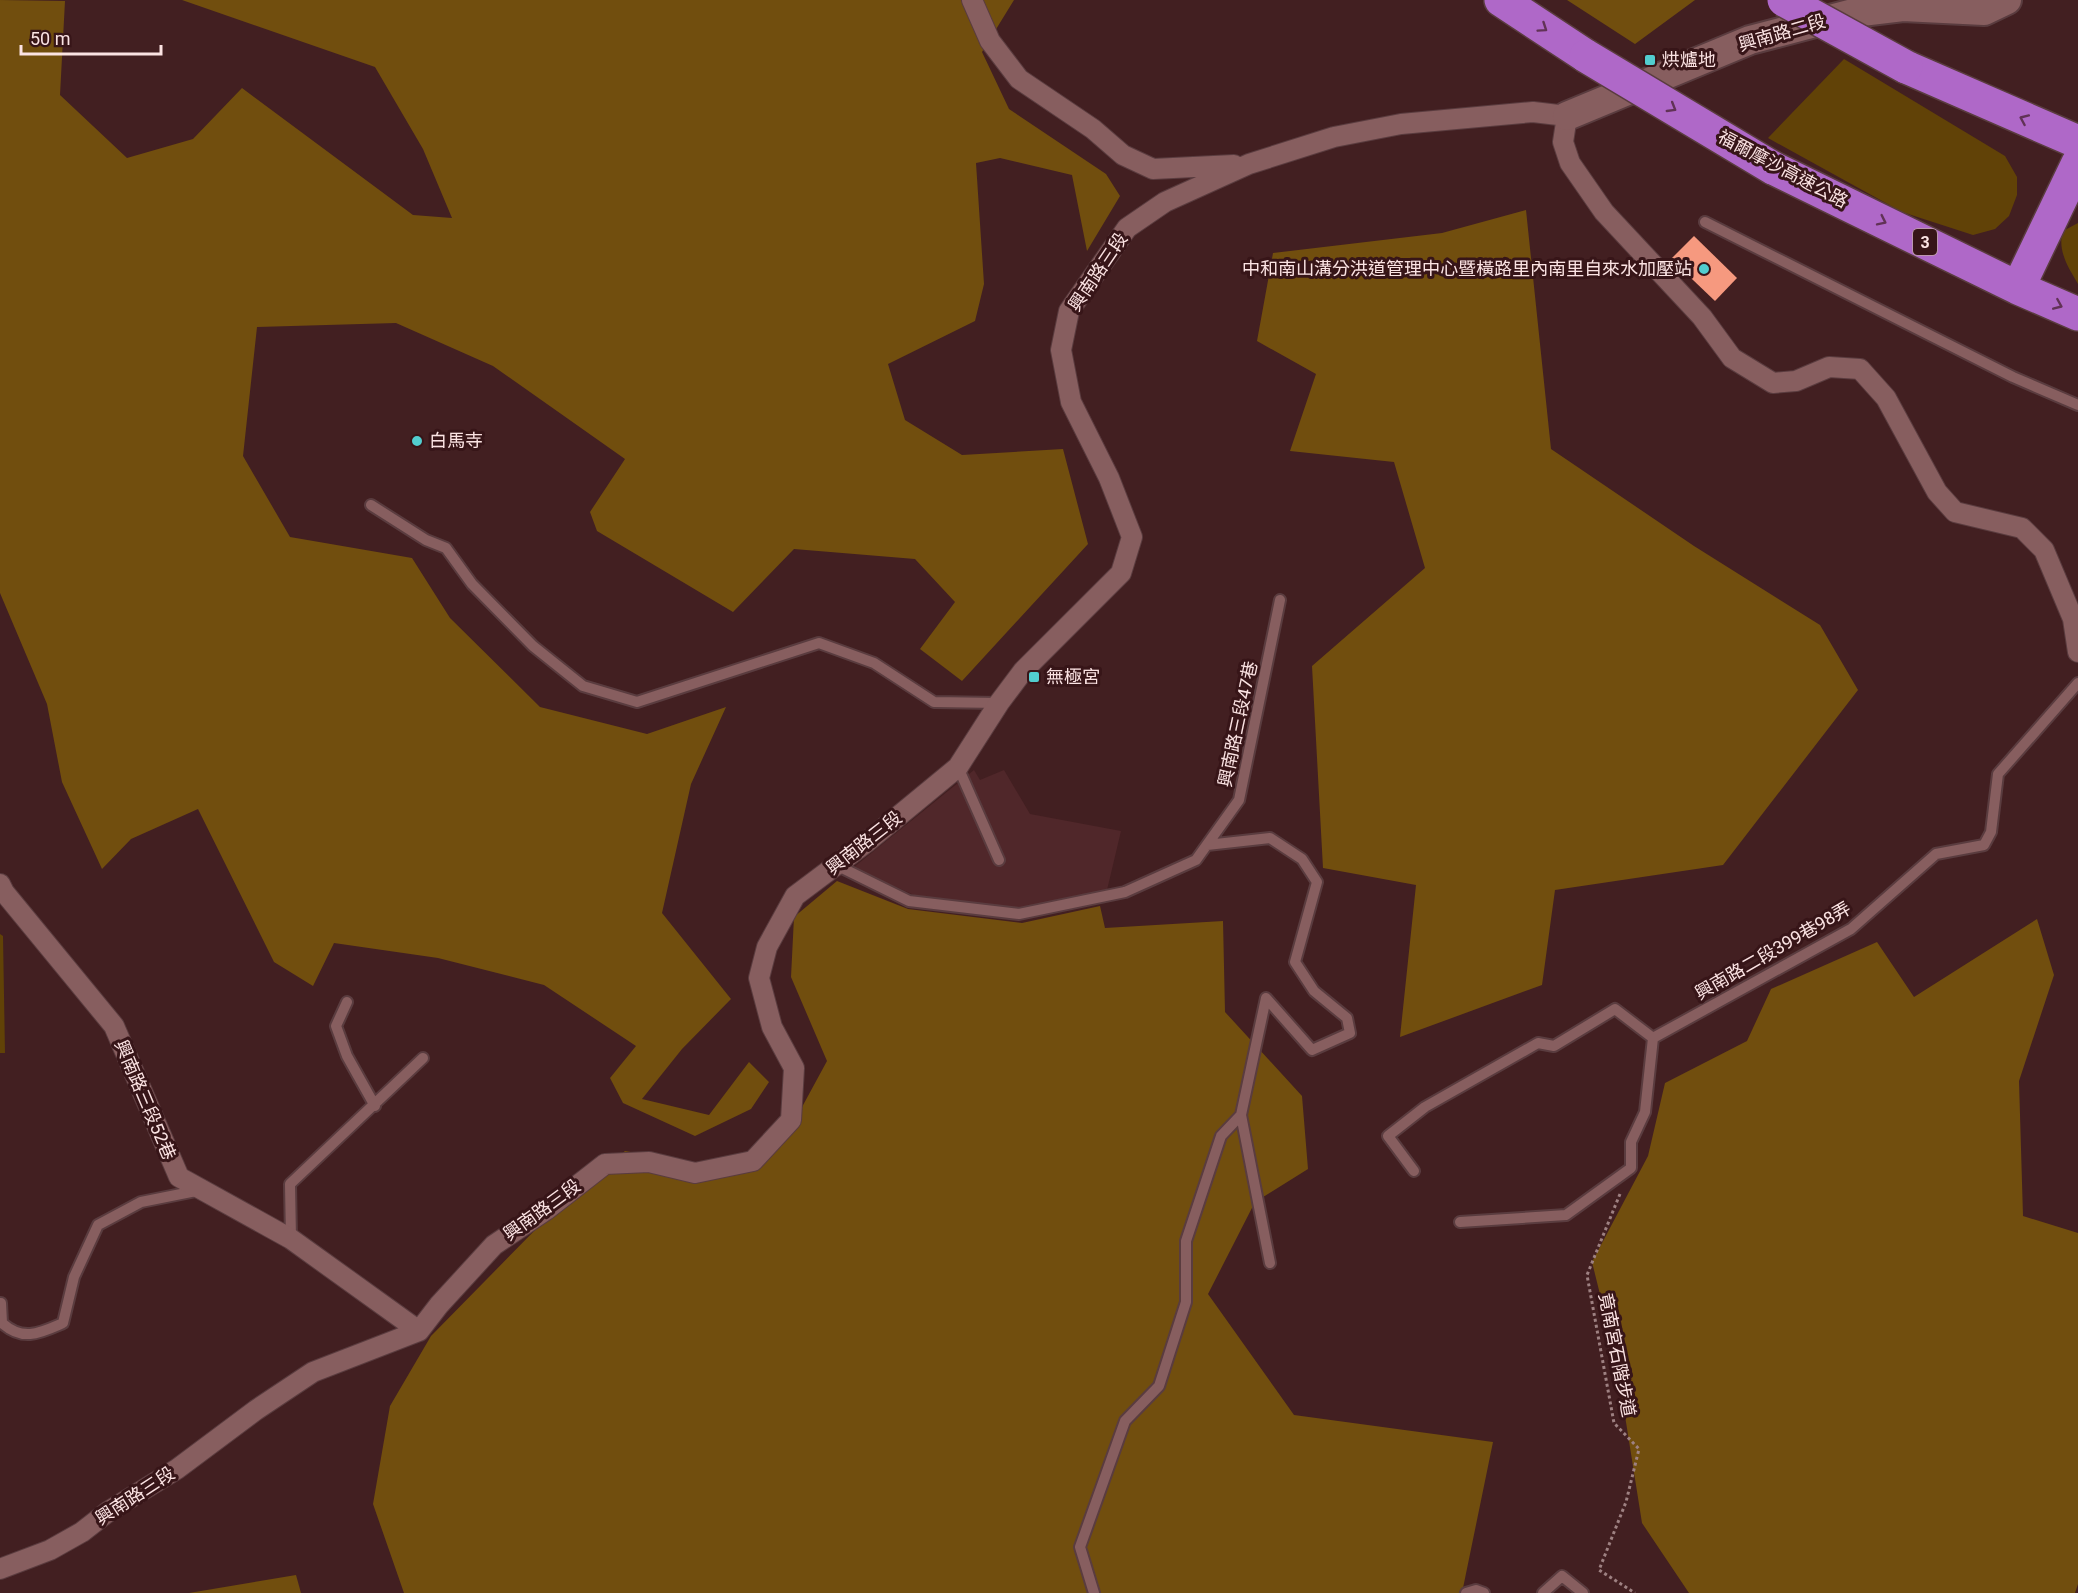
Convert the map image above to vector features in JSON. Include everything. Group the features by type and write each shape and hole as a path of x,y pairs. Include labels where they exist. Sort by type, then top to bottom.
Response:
{"highway":[{"name":"福爾摩沙高速公路","path":"1501,0 1586,56 1773,168 2018,288 2078,314"},
{"path":"1784,0 1906,67 2078,142"},
{"path":"2018,288 2078,163"}],"street":[{"path":"972,0 990,41 1019,79 1093,129 1123,155 1153,169 1175,170 1249,164"},
{"name":"興南路二段","path":"1567,116 1750,40 1853,13 1903,7 1984,11 2007,0"},
{"name":"興南路三段","path":"0,1569 50,1550 82,1532 109,1511 177,1469 256,1410 313,1372 419,1331 494,1245 546,1210 605,1164 649,1162 694,1173 753,1161 791,1120 794,1068 772,1027 759,978 767,946 795,896 958,767 999,703 1023,672 1121,573 1132,537 1109,478 1071,402 1061,350 1069,311 1127,228 1165,202 1249,164 1334,137 1401,124 1533,112 1567,116"},
{"path":"1567,116 1563,142 1570,163 1604,212 1702,317 1732,358 1773,383 1796,381 1829,367 1860,369 1886,398 1937,492 1955,512 2022,528 2044,550 2073,619 2078,652"},
{"name":"興南路三段52巷","path":"0,884 4,892 114,1026 178,1178 291,1239 419,1331"}],"lane":[{"path":"1705,222 2013,377 2078,405"},
{"path":"371,505 426,540 446,548 472,584 533,646 583,686 637,702 819,642 874,663 934,702 999,703"},
{"name":"興南路三段47巷","path":"836,865 909,902 1019,914 1125,892 1196,860 1239,800 1280,600"},
{"name":"興南路二段399巷98弄","path":"1653,1038 1851,929 1936,854 1984,845 1991,832 1998,774 2078,683"},
{"path":"958,767 999,860"},
{"path":"1207,845 1270,838 1302,859 1317,882 1295,962 1314,991 1347,1018 1350,1033 1312,1050 1266,998 1241,1115 1270,1263"},
{"path":"347,1002 336,1026 347,1056 375,1106"},
{"path":"1414,1171 1388,1136 1425,1107 1538,1043 1554,1046 1615,1009 1653,1038 1645,1112 1631,1142 1631,1168 1566,1215 1460,1222"},
{"path":"291,1239 290,1184 375,1106 423,1058"},
{"path":"1094,1593 1080,1546 1125,1421 1159,1386 1186,1302 1186,1241 1221,1136 1241,1115"},
{"path":"1,1303 2,1323 12,1332 36,1335 63,1323 74,1277 99,1225 141,1202 204,1190"},
{"path":"1543,1593 1562,1576 1583,1593"},
{"path":"1467,1593 1476,1590 1484,1593"}],"path":[{"name":"竟南宮石階步道","path":"1631,1168 1587,1275 1614,1424 1639,1449 1626,1502 1599,1570 1635,1593"}],"shaded area":[{"path":"0,0 65,1 60,95 127,158 193,139 242,88 413,215 452,218 423,149 375,67 182,0 1014,0 982,52 1009,109 1106,174 1120,196 1087,251 1072,175 1000,158 976,163 984,284 975,321 888,364 905,420 962,455 1063,449 1088,544 962,681 920,649 955,602 915,559 794,549 733,612 597,531 590,512 625,459 493,366 396,323 257,327 243,456 290,537 412,558 450,618 540,707 647,734 726,707 691,784 662,913 731,999 682,1049 642,1099 709,1115 749,1062 769,1082 751,1109 695,1136 623,1103 610,1078 636,1046 544,985 438,958 334,943 313,986 274,962 198,809 131,839 102,869 62,782 47,704 0,593"},
{"path":"1567,0 1695,0 1635,44"},
{"path":"1844,59 2005,156 2017,177 2017,195 2009,216 1995,229 1973,235 1902,212 1768,138"},
{"path":"1526,210 1551,449 1694,546 1820,625 1858,690 1723,865 1555,890 1542,985 1400,1037 1416,885 1323,868 1312,666 1425,568 1394,462 1290,451 1316,374 1257,341 1273,253 1442,233"},
{"path":"2078,223 2078,284 2064,258 2061,245 2063,231"},
{"path":"974,770 980,780 1004,770 1030,814 1121,831 1107,890 1019,908 914,895 853,868"},
{"path":"837,881 908,909 1022,923 1100,906 1105,928 1223,921 1225,1012 1302,1096 1308,1169 1255,1202 1208,1294 1294,1415 1493,1442 1462,1593 404,1593 373,1504 390,1406 431,1336 540,1225 625,1151 707,1165 783,1142 827,1061 791,977 794,917"},
{"path":"2037,919 2054,975 2019,1081 2023,1216 2078,1233 2078,1584 2075,1593 1689,1593 1642,1523 1616,1359 1592,1262 1648,1156 1665,1083 1747,1041 1771,989 1877,942 1914,997"},
{"path":"0,934 3,936 5,1053 0,1053"},
{"path":"296,1575 301,1593 189,1593"}],"building":[{"name":"中和南山溝分洪道管理中心暨橫路里內南里自來水加壓站","path":"1694,236 1737,278 1715,301 1671,259"}],"place":[{"name":"烘爐地","path":"1650,60"},
{"name":"中和南山溝分洪道管理中心暨橫路里內南里自來水加壓站","path":"1704,269"},
{"name":"白馬寺","path":"417,441"},
{"name":"無極宮","path":"1034,677"}]}
